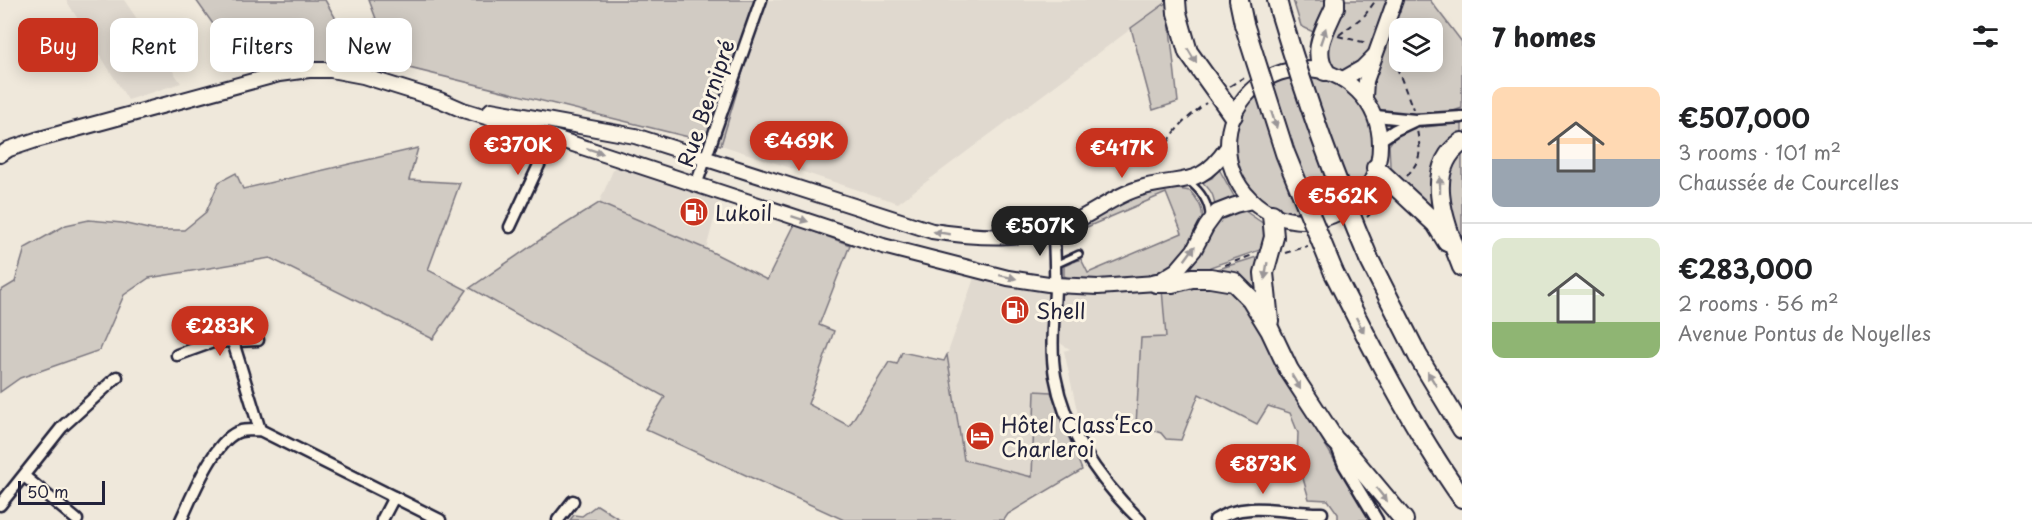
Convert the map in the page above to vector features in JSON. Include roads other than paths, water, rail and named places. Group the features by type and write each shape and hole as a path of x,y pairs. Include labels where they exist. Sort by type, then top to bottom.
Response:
{"highway":[{"path":"1176,0 1177,13 1188,52 1233,115"},
{"path":"1239,0 1244,24 1285,153 1334,273 1386,376 1462,498"},
{"path":"1325,71 1318,57 1319,49 1335,7 1335,0"},
{"path":"1278,6 1300,81 1340,193 1418,356 1462,429"},
{"path":"1461,264 1439,190 1440,174 1446,158 1462,142"},
{"path":"1377,168 1436,224 1461,264"},
{"path":"1270,330 1264,273 1274,237 1272,214"},
{"path":"1156,283 1172,283 1192,278 1234,282 1251,299 1270,330 1289,370 1334,439 1404,520"}],"main road":[{"path":"1365,97 1366,81 1382,51 1395,0"},
{"path":"1343,79 1362,68 1382,51"},
{"path":"1296,69 1325,71 1343,79 1365,97 1376,116 1380,140 1377,168 1366,189 1353,202 1334,214 1299,220 1272,214 1252,201 1240,186 1232,170 1227,148 1233,115 1244,97 1262,81 1296,69"},
{"path":"0,155 9,149 36,140 279,74 331,70 363,76 440,100 463,110 883,246 1008,278 1055,285 1098,287 1156,283 1177,270 1194,250 1217,212 1252,201"},
{"path":"440,100 635,136 933,231 976,238 1016,236 1054,229 1081,218 1124,194 1144,187 1187,180 1210,170 1227,148"},
{"path":"552,137 561,122"}],"street":[{"name":"Rue Bernipré","path":"696,185 761,0"},
{"path":"1376,116 1415,120 1462,117"},
{"path":"1380,140 1415,120"},
{"path":"510,227 552,137"},
{"path":"1054,229 1053,333 1055,374 1061,402 1075,434 1103,480 1140,520"},
{"path":"177,355 213,342 258,340"},
{"path":"233,342 261,430"},
{"path":"0,505 62,426 117,377"},
{"path":"181,520 210,461 222,444 239,431 261,430 440,520"},
{"path":"1334,439 1344,465 1377,520"},
{"path":"24,476 77,520"},
{"path":"382,520 394,497"},
{"path":"558,520 573,501"},
{"path":"1215,520 1220,516 1247,508 1322,513"}],"lane":[{"path":"1187,180 1205,199 1209,210 1209,222"},
{"path":"1055,265 1079,254"}],"place":[{"name":"Lukoil","path":"694,212"},
{"name":"Shell","path":"1015,310"},
{"name":"Hôtel Class‘Eco Charleroi","path":"980,436"}]}
